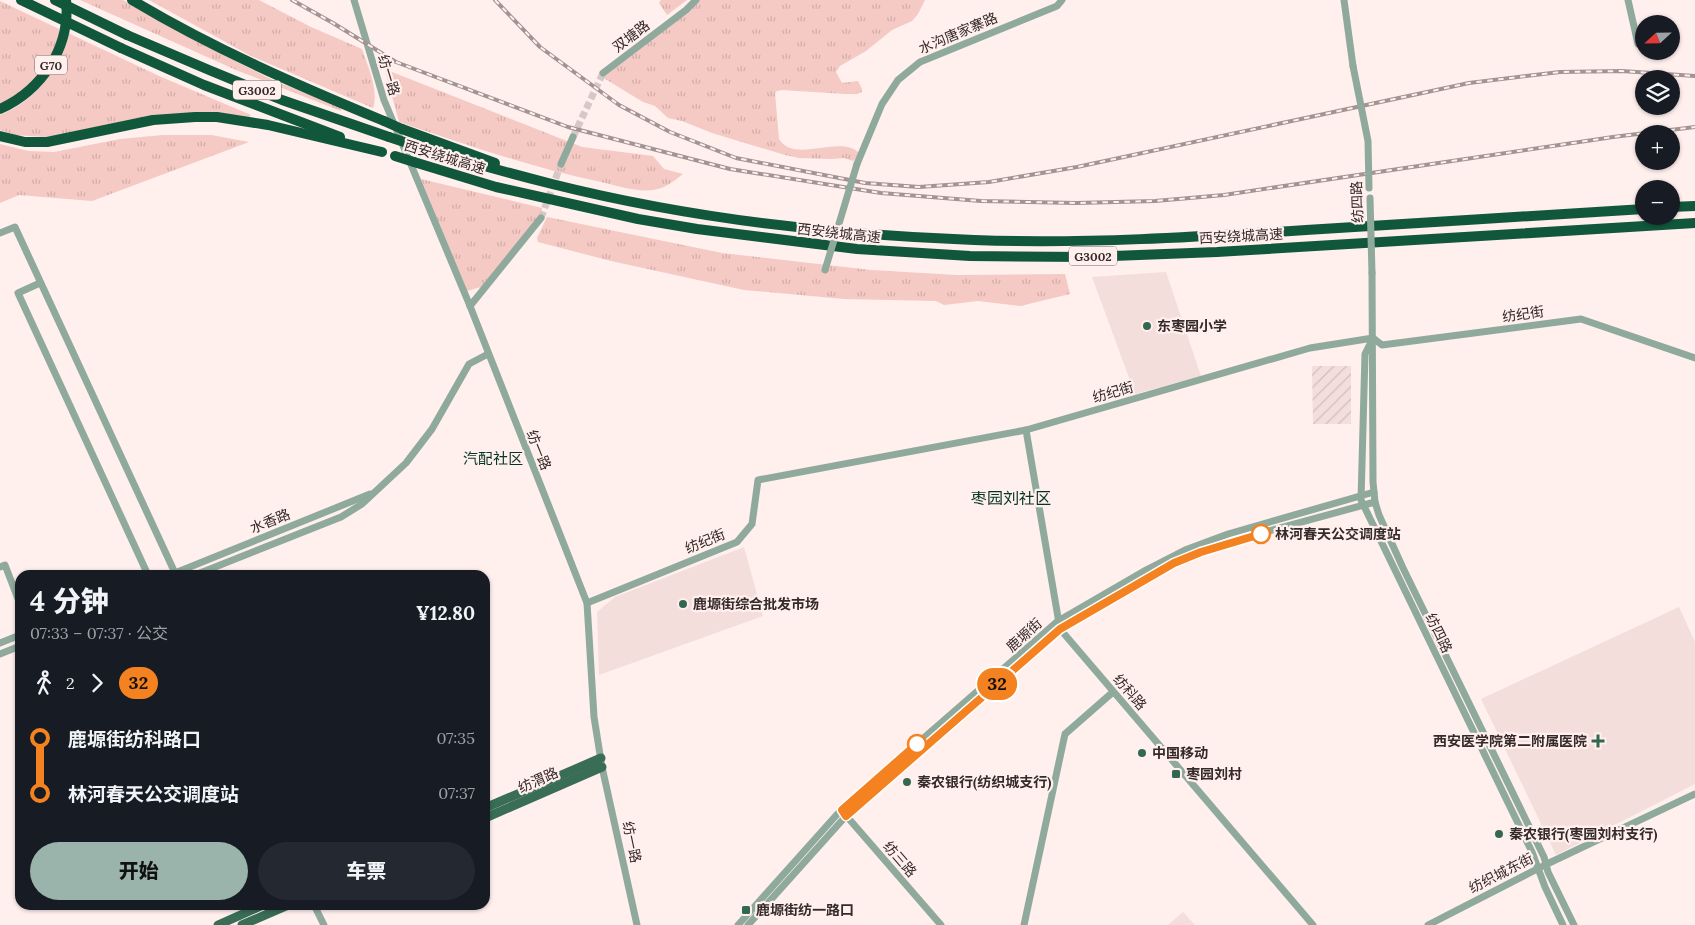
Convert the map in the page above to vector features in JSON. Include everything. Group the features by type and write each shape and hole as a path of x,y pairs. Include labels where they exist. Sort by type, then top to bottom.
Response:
{"highway":[{"name":"西安绕城高速","path":"21,0 121,48 275,114 382,152 496,187 611,213 677,225 857,249 970,256 1068,257 1207,252 1695,223"},
{"name":"西安绕城高速","path":"55,0 127,35 282,100 407,143 552,184 659,206 754,221 853,233 975,240 1092,241 1192,237 1635,210"},
{"name":"G70","path":"0,109 34,87 50,67 58,52 65,30 67,16 66,0"},
{"path":"132,0 192,34 266,71 384,121 552,184"},
{"path":"0,136 25,142 47,142 153,120 196,116 232,118 382,152"},
{"path":"1680,207 1695,206"}],"main road":[{"name":"纺渭路","path":"490,806 601,762"},
{"name":"纺渭路","path":"490,816 601,762"},
{"path":"218,925 252,910"},
{"path":"242,925 276,910"}],"street":[{"name":"纺一路","path":"354,0 384,100 470,306 587,603 594,717 601,762 637,925"},
{"name":"双塘路","path":"603,73 686,10 696,0"},
{"name":"水沟唐家寨路","path":"825,270 857,164 882,104 898,80 920,62 1057,6 1062,0"},
{"name":"纺四路","path":"1344,0 1353,66 1368,141 1375,502 1403,568 1547,864 1548,872 1574,925"},
{"path":"1628,0 1635,31"},
{"path":"561,164 573,137"},
{"path":"470,306 542,218"},
{"path":"0,234 15,226 170,570"},
{"path":"40,283 18,293 146,570"},
{"name":"纺纪街","path":"587,603 737,542 752,524 758,480 1026,430 1310,348 1373,338 1382,345 1581,319 1695,358"},
{"name":"纺四路","path":"1373,338 1364,354 1361,496 1363,506 1532,852 1545,887 1564,925"},
{"name":"水香路","path":"208,570 348,514 362,504 406,462 427,437 469,364 488,354"},
{"name":"纺科路","path":"1026,430 1060,629 1313,925"},
{"name":"水香路","path":"182,570 359,499 379,488"},
{"name":"鹿塬街","path":"738,925 844,813 1058,621 1146,570 1185,550 1228,534 1374,492"},
{"name":"鹿塬街","path":"748,925 844,813 1060,629 1136,584 1194,554 1247,537 1375,502"},
{"path":"0,568 5,565 15,591"},
{"path":"0,642 15,636"},
{"path":"0,654 15,648"},
{"path":"1024,925 1065,734 1113,692"},
{"name":"纺织城东街","path":"1428,925 1538,868 1695,794"},
{"name":"纺三路","path":"844,813 941,925"},
{"path":"316,910 324,925"}],"shaded area":[{"name":"东枣园小学","path":"1166,272 1201,376 1135,394 1092,277"},
{"path":"1312,366 1351,366 1351,424 1313,424"},
{"name":"鹿塬街综合批发市场","path":"744,547 763,616 599,675 597,612 615,597"},
{"name":"西安医学院第二附属医院","path":"1679,607 1695,642 1695,784 1556,855 1481,699"},
{"path":"1183,912 1195,925 1168,925"}],"green space":[{"path":"80,0 123,0 196,41 273,80 342,108 341,111 236,70"},
{"path":"149,0 259,0 311,27 362,49 374,86 373,108 251,56"},
{"path":"661,0 687,0 667,15 659,3"},
{"path":"700,0 925,0 912,21 892,30 866,51 840,66 836,72 842,83 858,81 862,92 845,94 782,90 775,93 779,139 786,146 806,150 840,146 850,148 858,152 858,157 853,161 844,158 799,158 712,133 682,121 668,118 655,106 643,102 602,77 612,64"},
{"path":"0,1 59,29 60,33 50,61 32,83 0,105"},
{"path":"68,33 159,76 251,115 248,118 224,114 45,137 15,135 0,130 0,115 25,101 52,71 64,47"},
{"path":"385,70 582,147 653,156 664,169 683,174 658,189 640,190 627,188 524,163 399,122"},
{"path":"163,135 211,135 249,142 92,201 19,195 0,203 0,144 28,151 54,152 120,139"},
{"path":"421,179 542,208 541,215 481,287 467,291"},
{"path":"547,217 722,253 871,270 957,275 1065,274 1070,294 1020,306 978,301 944,305 936,301 844,299 744,290 611,261 538,242 537,238"}],"tunnel":[{"path":"573,137 603,73"},
{"path":"541,218 561,164"}],"railway":[{"path":"292,0 396,62 568,127 730,169 881,193 981,201 1076,203 1155,201 1224,195 1613,137 1695,127"},
{"path":"495,0 540,47 619,105 670,132 736,158 865,183 919,187 989,182 1077,167 1469,83 1560,72 1622,71 1695,76"}],"bus line":[{"name":"32","path":"917,744 842,810 846,816 1060,629 1174,563 1201,552 1261,534"}],"place":[{"name":"东枣园小学","path":"1147,326"},
{"name":"林河春天公交调度站","path":"1261,534"},
{"name":"鹿塬街综合批发市场","path":"683,604"},
{"name":"西安医学院第二附属医院","path":"1598,741"},
{"name":"中国移动","path":"1142,753"},
{"name":"枣园刘村","path":"1176,774"},
{"name":"秦农银行(纺织城支行)","path":"907,782"},
{"name":"秦农银行(枣园刘村支行)","path":"1499,834"},
{"name":"鹿塬街纺一路口","path":"746,910"}],"district":[{"name":"汽配社区","path":"493,458"},
{"name":"枣园刘社区","path":"1011,498"}]}
